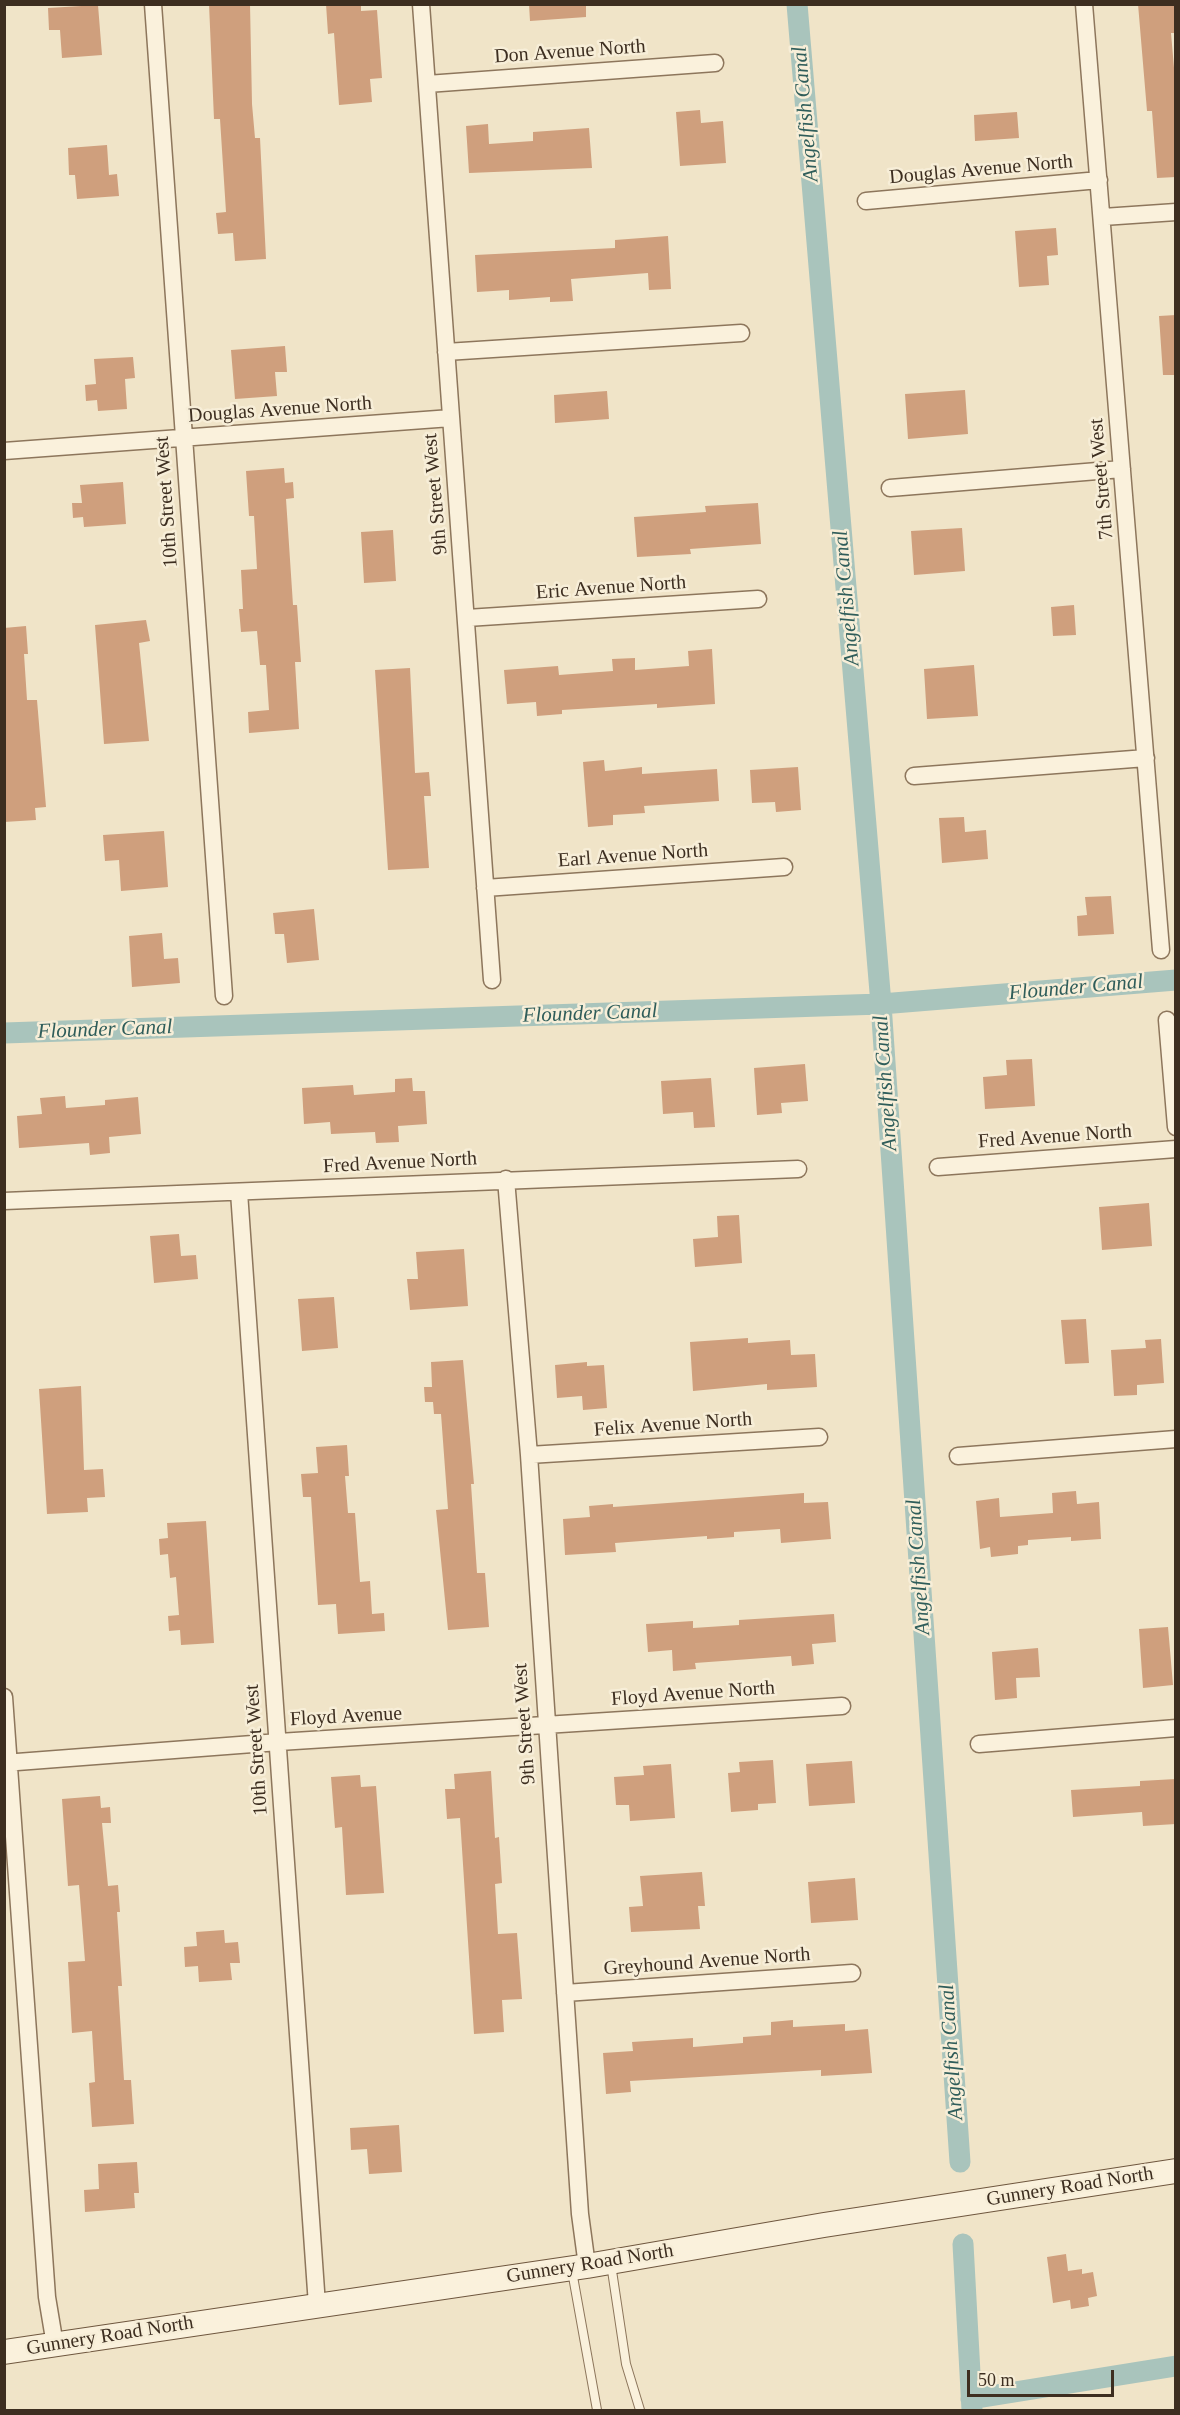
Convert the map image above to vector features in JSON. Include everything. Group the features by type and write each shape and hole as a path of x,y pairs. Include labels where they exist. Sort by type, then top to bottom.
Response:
{"main road":[{"name":"Gunnery Road North","path":"4,2352 589,2265 824,2225 1176,2171"}],"street":[{"name":"10th Street West","path":"153,4 224,996"},
{"name":"9th Street West","path":"421,4 492,980"},
{"name":"7th Street West","path":"1084,4 1161,950"},
{"name":"Don Avenue North","path":"427,84 715,63"},
{"name":"Douglas Avenue North","path":"866,201 1099,180"},
{"path":"1103,217 1176,212"},
{"path":"446,352 741,333"},
{"name":"Douglas Avenue North","path":"4,451 451,418"},
{"path":"890,488 1122,470"},
{"name":"Eric Avenue North","path":"467,618 758,599"},
{"path":"914,776 1146,758"},
{"name":"Earl Avenue North","path":"485,888 784,867"},
{"path":"1167,1020 1176,1127"},
{"name":"Fred Avenue North","path":"938,1167 1176,1149"},
{"name":"Fred Avenue North","path":"4,1202 506,1179 798,1169"},
{"name":"9th Street West","path":"506,1179 529,1455 580,2214 589,2265"},
{"name":"10th Street West","path":"239,1192 317,2305"},
{"name":"Felix Avenue North","path":"529,1455 819,1437"},
{"path":"958,1456 1176,1439"},
{"path":"4,1697 47,2297 55,2345"},
{"name":"Floyd Avenue North","path":"547,1726 701,1713 842,1706"},
{"name":"Floyd Avenue","path":"7,1763 279,1742 547,1726"},
{"path":"979,1744 1176,1728"},
{"name":"Greyhound Avenue North","path":"565,1993 852,1973"}],"lane":[{"path":"589,2265 597,2410"},
{"path":"589,2265 626,2364 640,2410"}],"building":[{"path":"209,4 250,4 252,104 255,138 260,138 266,259 235,261 233,233 218,234 216,213 226,212 220,119 214,119"},
{"path":"326,4 361,4 361,11 377,10 382,78 370,79 372,102 339,105 334,33 328,34"},
{"path":"529,4 586,4 586,17 530,21"},
{"path":"1138,4 1176,4 1176,33 1171,33 1176,91 1176,177 1157,178 1152,111 1147,111"},
{"path":"98,5 102,55 62,58 60,30 49,30 48,8"},
{"path":"700,110 701,123 723,121 726,163 680,166 676,112"},
{"path":"1017,112 1019,138 975,141 974,115"},
{"path":"488,124 489,144 533,141 533,132 589,128 592,168 469,173 466,126"},
{"path":"107,145 109,175 117,174 119,196 77,199 75,175 69,175 68,148"},
{"path":"1056,228 1058,255 1047,256 1049,285 1019,287 1015,231"},
{"path":"668,236 671,289 649,290 648,273 571,279 573,301 550,302 550,297 509,300 509,290 477,292 475,255 615,248 615,240"},
{"path":"1176,315 1176,375 1163,375 1159,316"},
{"path":"285,346 287,372 275,372 277,396 235,399 231,350"},
{"path":"133,357 135,378 125,379 127,409 98,411 97,400 86,401 85,385 96,384 94,359"},
{"path":"965,390 968,434 908,439 905,394"},
{"path":"607,391 609,419 555,423 554,395"},
{"path":"284,468 285,483 293,482 294,498 286,499 293,605 297,605 301,662 295,662 299,729 249,733 248,712 269,710 266,665 260,665 257,631 241,632 239,609 243,609 241,570 257,569 254,516 249,516 246,471"},
{"path":"123,482 126,524 84,527 83,517 73,518 72,503 82,503 80,485"},
{"path":"758,503 761,544 690,549 691,554 637,557 634,517 706,512 705,506"},
{"path":"962,528 965,571 914,575 911,531"},
{"path":"393,530 396,581 364,583 361,532"},
{"path":"1074,605 1076,635 1053,636 1051,607"},
{"path":"146,620 150,641 139,643 149,741 104,744 95,625"},
{"path":"26,626 28,654 24,654 27,700 37,700 46,807 35,808 36,820 4,822 4,628"},
{"path":"712,649 715,704 657,708 657,704 562,710 562,714 537,716 536,702 507,704 504,670 558,666 559,675 613,671 612,659 635,658 635,670 689,666 688,651"},
{"path":"974,665 978,716 927,719 924,669"},
{"path":"410,668 415,773 429,772 431,796 424,796 429,868 388,870 375,670"},
{"path":"604,760 605,771 642,767 642,774 717,769 719,801 644,806 645,813 613,815 613,825 588,827 583,762"},
{"path":"798,767 801,810 776,812 775,802 752,803 750,770"},
{"path":"964,817 965,832 986,830 988,859 942,863 939,818"},
{"path":"164,831 168,887 121,891 119,860 105,861 103,835"},
{"path":"1111,896 1114,934 1078,936 1077,916 1087,915 1085,897"},
{"path":"314,909 319,960 287,963 284,934 275,934 273,913"},
{"path":"162,933 164,959 178,958 180,983 132,987 129,936"},
{"path":"1032,1059 1035,1106 985,1109 983,1077 1007,1075 1006,1060"},
{"path":"805,1064 808,1101 781,1103 782,1113 757,1115 754,1068"},
{"path":"412,1078 413,1091 425,1091 427,1124 398,1126 399,1142 376,1143 375,1132 331,1134 330,1122 304,1124 302,1088 353,1085 354,1095 395,1092 395,1079"},
{"path":"711,1078 715,1127 694,1128 693,1112 663,1114 661,1081"},
{"path":"65,1096 66,1108 105,1105 105,1100 138,1097 141,1134 109,1137 110,1153 90,1155 89,1143 19,1148 17,1116 42,1114 40,1098"},
{"path":"1149,1203 1152,1246 1102,1250 1099,1207"},
{"path":"739,1215 742,1263 695,1267 693,1239 718,1237 717,1216"},
{"path":"179,1234 181,1256 196,1255 198,1279 154,1283 150,1236"},
{"path":"464,1249 468,1306 410,1310 407,1279 418,1279 416,1252"},
{"path":"334,1297 338,1348 302,1351 298,1299"},
{"path":"1086,1319 1089,1363 1065,1364 1061,1320"},
{"path":"748,1338 748,1343 790,1340 791,1355 815,1354 817,1387 767,1390 767,1384 693,1391 690,1342"},
{"path":"1161,1339 1164,1383 1137,1385 1137,1395 1114,1396 1111,1350 1146,1348 1145,1340"},
{"path":"463,1360 474,1484 471,1484 477,1573 485,1573 489,1627 448,1630 436,1510 448,1509 441,1414 434,1414 433,1402 425,1402 424,1387 432,1387 431,1362"},
{"path":"587,1362 587,1366 604,1365 607,1408 583,1410 582,1396 557,1398 555,1365"},
{"path":"81,1386 84,1470 103,1469 105,1497 87,1498 88,1512 47,1514 39,1389"},
{"path":"347,1445 349,1476 345,1476 348,1513 355,1513 360,1582 370,1581 372,1614 384,1613 385,1631 338,1634 336,1604 318,1605 311,1497 303,1497 301,1474 318,1473 316,1447"},
{"path":"1076,1491 1077,1504 1099,1502 1101,1539 1071,1541 1071,1537 1028,1540 1028,1545 1018,1546 1018,1554 991,1557 990,1547 980,1549 976,1501 999,1498 1000,1517 1053,1513 1052,1493"},
{"path":"804,1493 804,1503 828,1502 831,1539 781,1543 780,1529 734,1532 734,1537 707,1539 707,1536 615,1543 616,1552 565,1555 563,1519 590,1517 589,1506 613,1504 613,1507"},
{"path":"206,1521 214,1643 181,1645 180,1630 169,1631 168,1616 179,1615 176,1577 170,1578 168,1554 160,1555 159,1539 168,1538 167,1523"},
{"path":"834,1614 836,1642 812,1644 814,1664 792,1666 791,1656 695,1663 696,1669 673,1671 672,1650 648,1652 646,1624 693,1621 693,1628 739,1625 739,1620"},
{"path":"1168,1627 1173,1685 1143,1688 1139,1629"},
{"path":"1038,1648 1040,1677 1016,1678 1017,1698 995,1700 992,1652"},
{"path":"773,1760 776,1803 758,1804 758,1810 731,1812 728,1773 740,1772 739,1762"},
{"path":"852,1761 855,1803 809,1806 806,1764"},
{"path":"671,1764 675,1818 630,1821 629,1805 616,1805 614,1777 644,1775 643,1766"},
{"path":"491,1771 495,1838 499,1837 502,1883 495,1884 498,1934 517,1933 522,1999 502,2000 504,2032 474,2034 460,1818 447,1819 445,1789 455,1789 454,1774"},
{"path":"360,1775 361,1787 376,1786 384,1893 346,1895 342,1827 335,1828 331,1777"},
{"path":"1176,1779 1176,1824 1143,1826 1142,1812 1073,1817 1071,1790 1140,1786 1140,1781"},
{"path":"100,1796 101,1808 110,1807 111,1823 102,1823 108,1886 118,1885 120,1912 117,1912 122,1986 118,1986 124,2080 131,2080 134,2124 92,2127 89,2083 95,2082 92,2031 72,2033 68,1962 85,1961 79,1885 68,1886 62,1799"},
{"path":"702,1872 705,1906 698,1906 700,1929 631,1932 629,1907 643,1906 640,1876"},
{"path":"855,1878 858,1920 811,1923 808,1882"},
{"path":"224,1930 225,1943 238,1942 240,1963 230,1963 232,1980 199,1982 198,1966 185,1967 184,1947 197,1946 196,1932"},
{"path":"793,2020 793,2027 845,2024 845,2031 868,2029 872,2073 821,2076 821,2070 630,2081 631,2092 606,2094 603,2053 633,2051 632,2042 693,2038 693,2047 743,2043 743,2037 771,2035 771,2022"},
{"path":"399,2125 402,2172 369,2174 367,2149 351,2150 350,2128"},
{"path":"137,2162 139,2193 134,2193 135,2208 85,2212 84,2190 99,2189 98,2164"},
{"path":"1066,2254 1068,2271 1082,2269 1082,2274 1093,2272 1097,2296 1088,2298 1089,2306 1071,2309 1070,2300 1053,2303 1047,2257"}],"waterway":[{"name":"Angelfish Canal","path":"797,4 881,1004 960,2162"},
{"name":"Flounder Canal","path":"4,1033 881,1004 1176,980"},
{"name":"Angelfish Canal","path":"963,2244 972,2410"},
{"path":"971,2399 1176,2366"}]}
